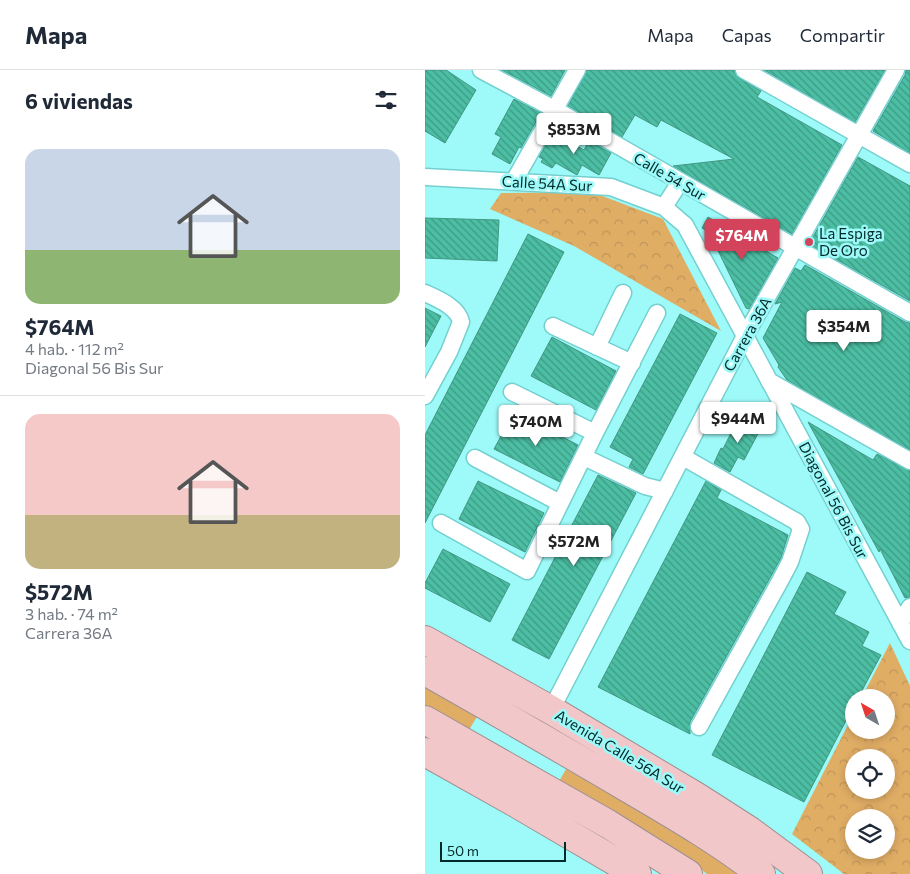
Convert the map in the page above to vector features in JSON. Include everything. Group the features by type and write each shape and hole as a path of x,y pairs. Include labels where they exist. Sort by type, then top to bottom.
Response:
{"highway":[{"name":"Avenida Calle 56A Sur","path":"425,640 551,710 697,797 750,831 808,874"},
{"name":"Avenida Calle 56A Sur","path":"425,671 538,735 696,829 742,859 761,874"},
{"path":"425,720 608,824 689,874"},
{"path":"425,752 637,874"},
{"path":"750,831 779,874"}],"street":[{"name":"Calle 54 Sur","path":"481,70 554,109 910,314"},
{"path":"514,181 577,70"},
{"path":"743,70 910,164"},
{"name":"Carrera 36A","path":"551,710 745,336 896,70"},
{"name":"Calle 54A Sur","path":"425,177 611,187 664,208"},
{"path":"664,208 680,182"},
{"name":"Diagonal 56 Bis Sur","path":"664,208 685,225 910,641"},
{"path":"597,347 623,293"},
{"path":"425,294 437,298 456,312 461,322 449,352 425,396"},
{"path":"441,523 527,571 657,313"},
{"path":"553,326 632,363"},
{"path":"769,380 910,461"},
{"path":"512,392 595,433"},
{"path":"583,457 645,486 665,491"},
{"path":"683,457 797,522 801,529 790,562 699,727"},
{"path":"475,458 560,503"},
{"path":"900,623 910,608"}],"green space":[{"path":"592,192 663,219 721,331 574,246 490,209 501,193"},
{"path":"890,643 910,686 910,874 844,874 792,834 845,731 845,739 895,739 895,689 866,689"},
{"path":"425,684 478,715 466,735 425,711"},
{"path":"566,769 629,804 671,831 704,843 748,874 707,874 694,864 557,785"}],"building":[{"path":"425,70 446,70 476,90 445,143 425,131"},
{"path":"502,70 565,70 551,96"},
{"path":"587,70 734,70 739,78 761,91 757,97 842,145 792,234 673,166 734,159 661,120 657,127 635,115 622,137 568,106"},
{"path":"764,70 885,70 855,122"},
{"path":"906,70 910,70 910,153 873,131"},
{"path":"514,99 541,113 510,164 492,154 501,137 495,134"},
{"path":"553,132 584,150 589,141 611,153 599,175 582,165 577,175 556,163 552,168 541,162 543,159 539,157"},
{"path":"858,157 910,186 910,301 809,244"},
{"path":"708,217 778,258 749,309 746,308 709,232 702,228"},
{"path":"425,218 499,220 497,261 425,258"},
{"path":"528,234 564,252 425,523 425,435"},
{"path":"805,265 905,322 910,323 910,450 787,380 778,367 779,365 763,338 782,302 775,304 795,268 801,271"},
{"path":"425,308 441,316 425,347"},
{"path":"680,314 717,333 643,474 629,467 633,459 610,447"},
{"path":"552,337 616,371 596,410 531,376"},
{"path":"514,412 578,445 560,482 494,449"},
{"path":"739,417 761,428 744,460 738,457 730,472 714,463"},
{"path":"808,422 873,460 877,454 910,471 910,597 905,598 880,549 879,552"},
{"path":"598,475 636,493 549,659 512,640"},
{"path":"478,481 544,513 525,552 459,519"},
{"path":"706,481 721,490 717,498 788,535 781,558 690,722 690,734 598,687"},
{"path":"443,549 510,584 490,622 425,588 425,583"},
{"path":"807,572 846,592 834,614 869,632 862,646 881,655 863,689 845,689 845,722 804,802 712,755"}],"place":[{"name":"La Espiga De Oro","path":"809,242"}]}
